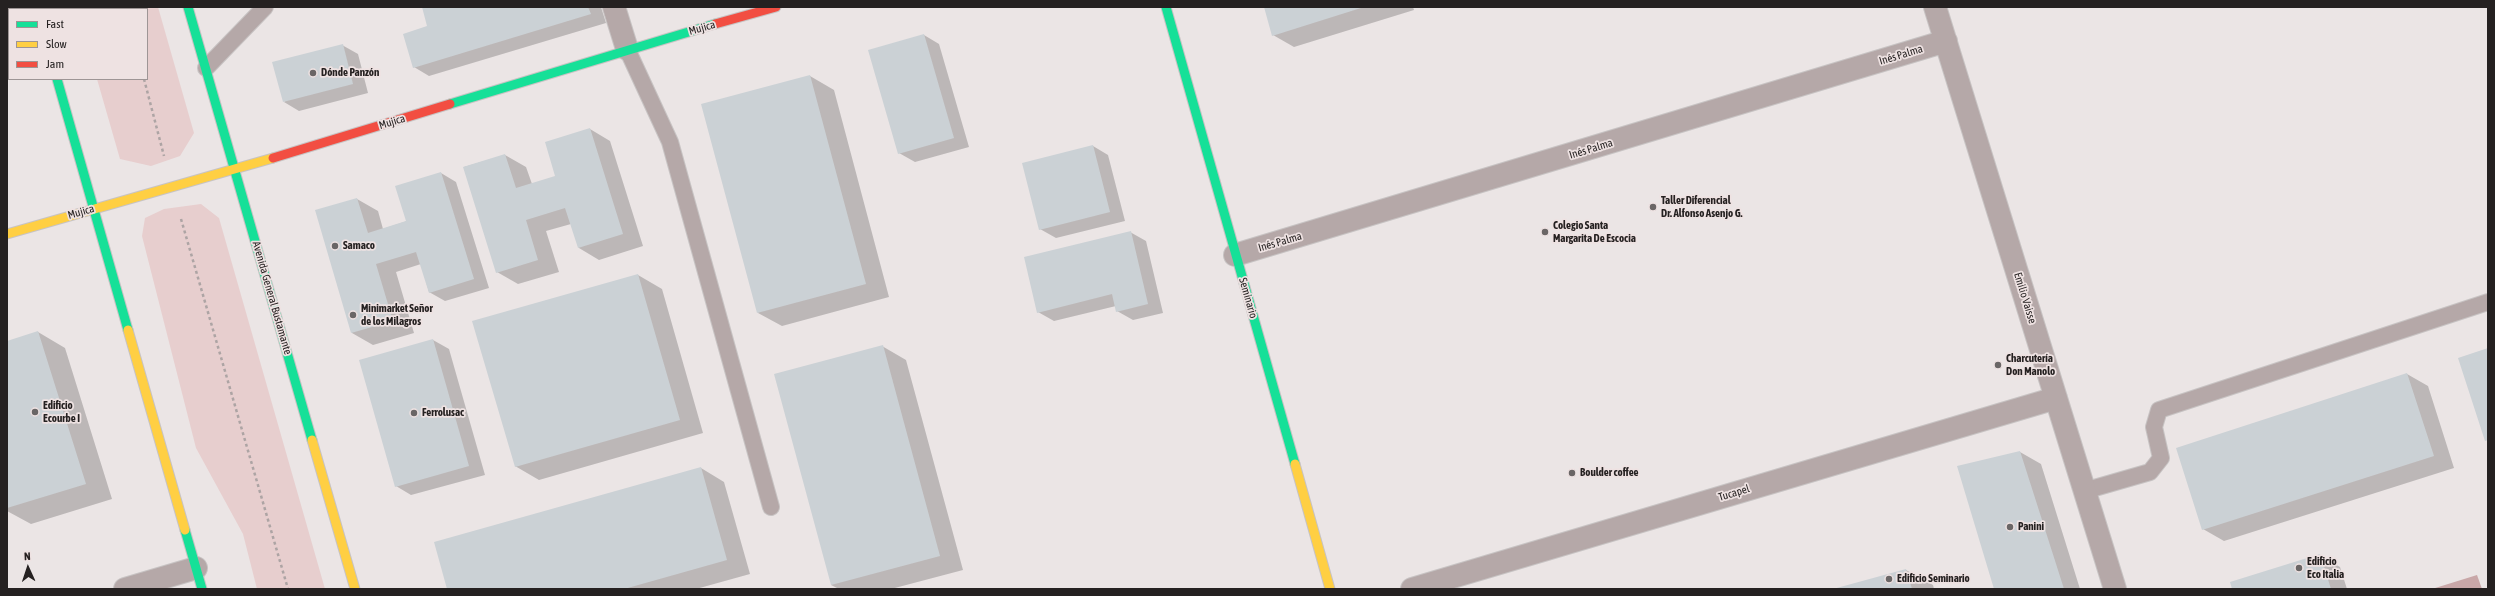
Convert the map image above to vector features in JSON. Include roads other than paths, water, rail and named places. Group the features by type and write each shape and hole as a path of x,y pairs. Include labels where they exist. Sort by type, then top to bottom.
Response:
{"street":[{"name":"Avenida General Bustamante","path":"188,7 356,589"},
{"path":"614,7 627,49"},
{"name":"Mujica","path":"7,234 93,208 236,169 627,49 776,7"},
{"name":"Seminario","path":"1166,7 1330,589"},
{"name":"Emilio Vaisse","path":"1935,7 2115,589"},
{"name":"Inés Palma","path":"1236,255 1946,41"},
{"path":"58,80 93,208 202,589"},
{"name":"Tucapel","path":"1412,589 2056,398"},
{"path":"125,589 196,568"}],"lane":[{"path":"206,68 265,7"},
{"path":"627,49 670,142 771,507"},
{"path":"2084,491 2150,472 2161,458 2154,427 2159,410 2488,302"}],"place":[{"name":"Dónde Panzón","path":"313,73"},
{"name":"Taller Diferencial Dr. Alfonso Asenjo G.","path":"1653,207"},
{"name":"Colegio Santa Margarita De Escocia","path":"1545,232"},
{"name":"Samaco","path":"335,246"},
{"name":"Minimarket Señor de los Milagros","path":"353,315"},
{"name":"Charcutería Don Manolo","path":"1998,365"},
{"name":"Edificio Ecourbe I","path":"35,412"},
{"name":"Ferrolusac","path":"414,413"},
{"name":"Boulder coffee","path":"1572,473"},
{"name":"Panini","path":"2010,527"},
{"name":"Edificio Eco Italia","path":"2299,568"},
{"name":"Edificio Seminario","path":"1889,579"}]}
